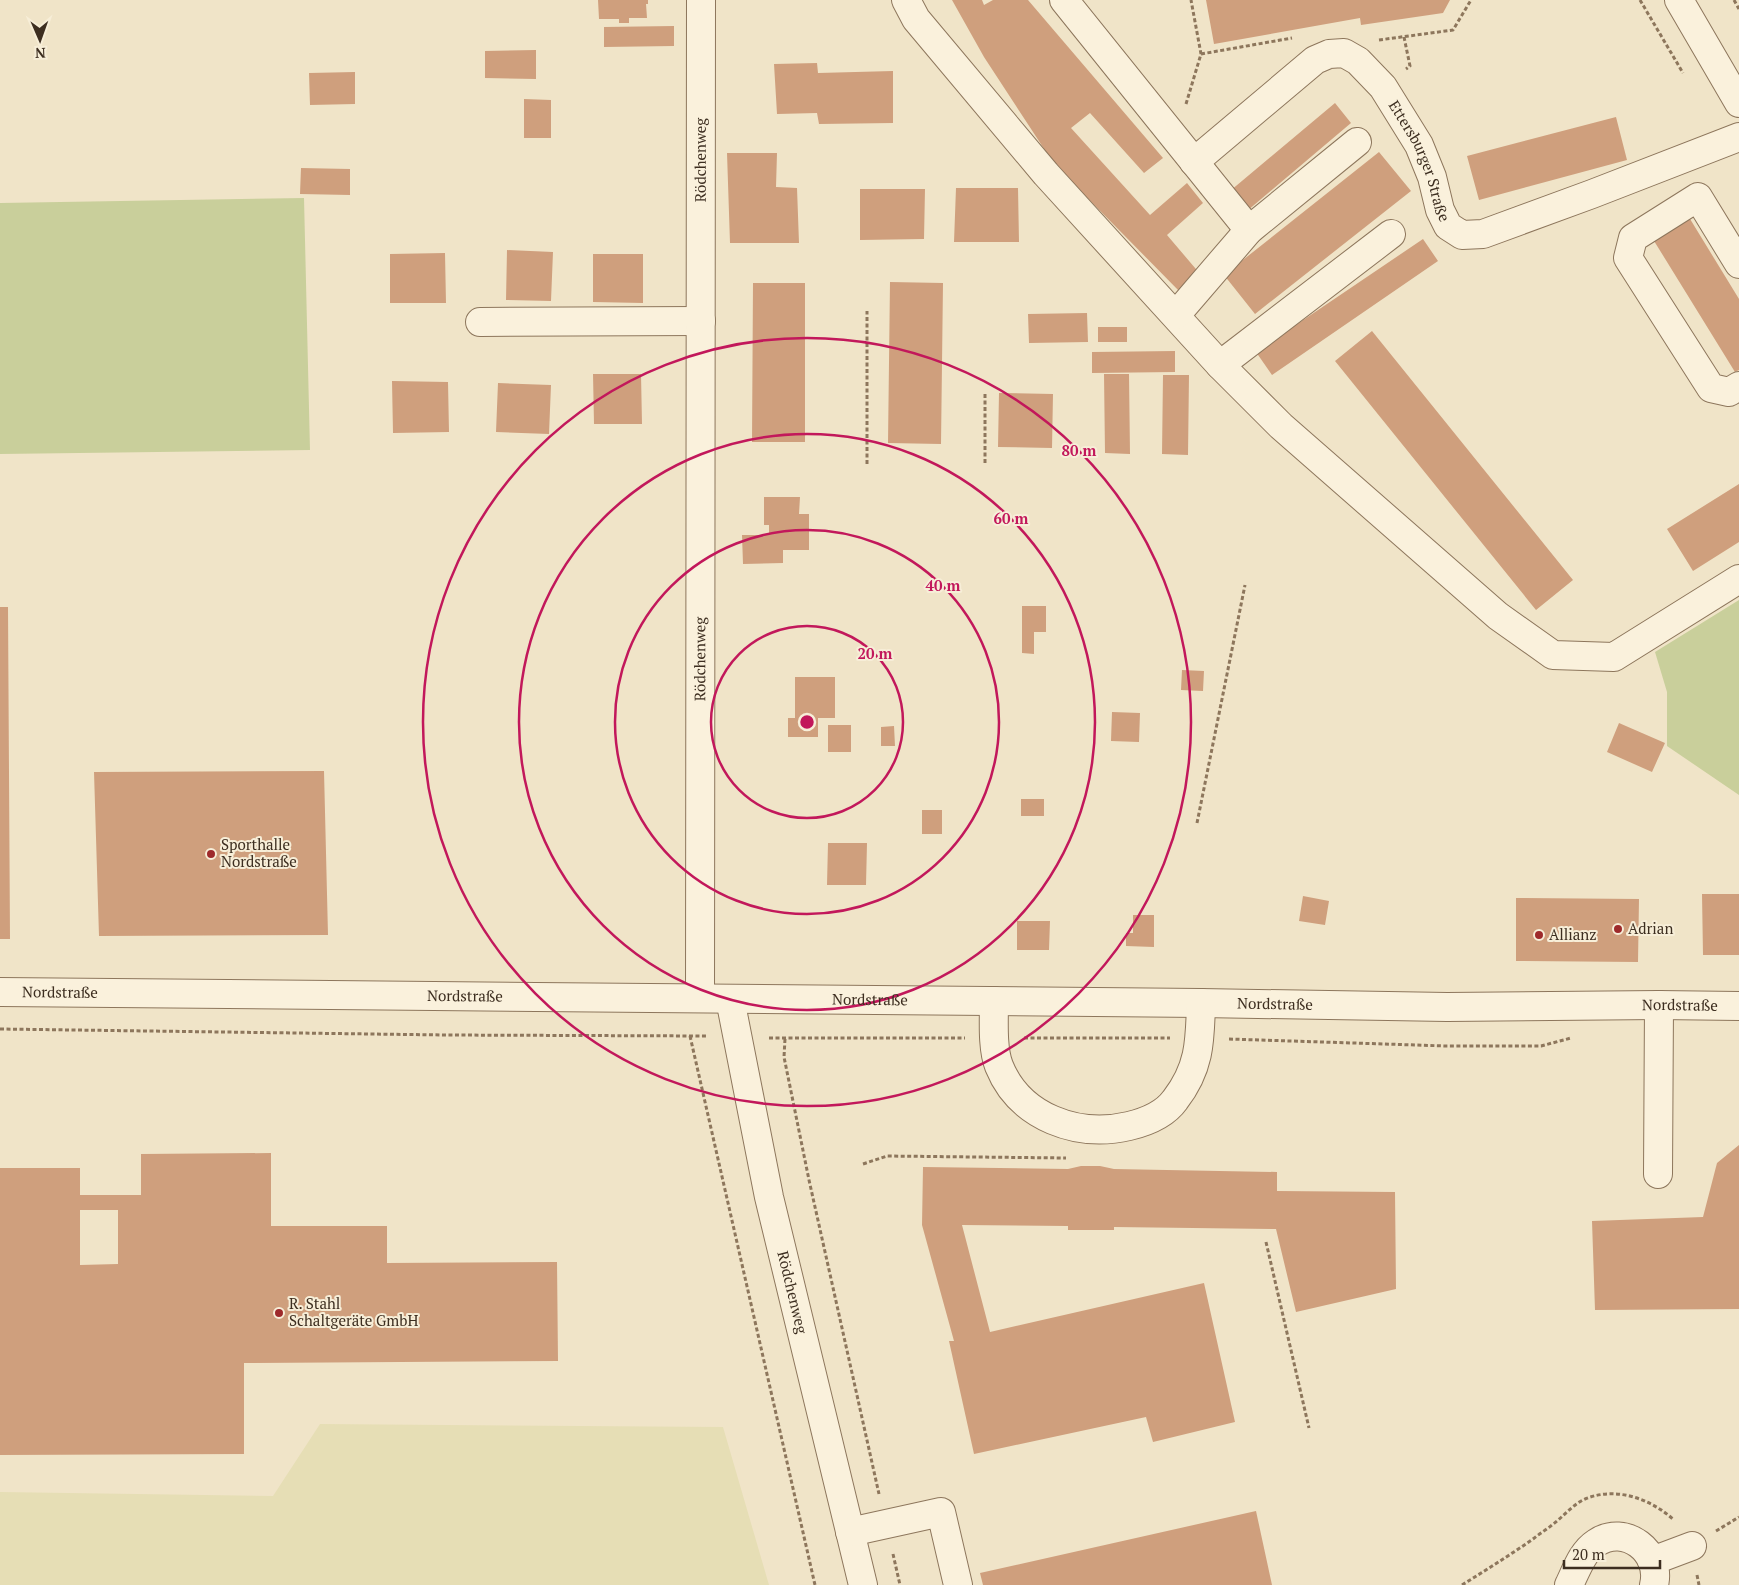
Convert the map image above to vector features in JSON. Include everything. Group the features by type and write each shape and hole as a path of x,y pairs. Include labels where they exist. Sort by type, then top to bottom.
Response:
{"street":[{"name":"Rödchenweg","path":"700,998 701,0"},
{"path":"906,0 916,19 1046,174 1220,365 1281,426 1498,616 1553,655 1614,657 1739,579"},
{"path":"1064,0 1249,230"},
{"path":"1679,0 1739,103"},
{"name":"Ettersburger Straße","path":"1194,162 1315,60 1329,54 1344,53 1358,61 1383,86 1419,145 1432,177 1440,210 1448,226 1462,235 1483,234 1739,137"},
{"path":"1176,315 1249,230 1357,142"},
{"path":"1739,264 1698,197 1633,238 1628,258 1711,388 1729,392 1739,386"},
{"path":"1220,365 1391,234"},
{"path":"480,322 701,321"},
{"name":"Nordstraße","path":"0,992 1447,1007 1739,1006"},
{"name":"Rödchenweg","path":"730,999 769,1197 863,1585"},
{"path":"994,1001 994,1038 998,1065 1014,1092 1032,1108 1047,1117 1066,1125 1090,1130 1115,1129 1141,1123 1159,1114 1174,1101 1196,1065 1200,1038 1201,1003"},
{"path":"1658,1005 1658,1174"},
{"path":"850,1532 941,1512 958,1585"},
{"path":"1569,1585 1587,1550 1607,1537 1619,1536 1631,1539 1642,1545 1650,1555 1653,1573 1692,1546"}],"path":[{"path":"1175,139 1201,54 1191,0"},
{"path":"1358,61 1374,41 1454,30 1471,0"},
{"path":"1734,0 1739,9"},
{"path":"867,311 867,464"},
{"path":"984,394 985,465"},
{"path":"1197,823 1244,585"},
{"path":"0,1029 785,1038 1200,1038 1446,1046 1541,1046 1578,1036"},
{"path":"690,1036 815,1585"},
{"path":"785,1038 784,1057 809,1180 900,1585"},
{"path":"863,1164 887,1156 1071,1158"},
{"path":"1266,1242 1309,1428"}],"shaded area":[{"path":"320,1424 723,1427 769,1585 0,1585 0,1492 273,1496"}],"green space":[{"path":"304,198 310,450 0,454 0,203"},
{"path":"1739,600 1739,795 1667,746 1667,692 1655,652"}],"building":[{"path":"598,0 648,0 648,4 646,4 647,18 629,18 629,23 619,23 619,19 599,19"},
{"path":"952,0 982,0 984,5 993,0 1028,0 1163,158 1144,173 1090,113 1071,128 1150,215 1187,183 1203,203 1167,235 1201,275 1181,293 1054,164 984,57"},
{"path":"1206,0 1450,0 1443,13 1361,25 1360,18 1214,44"},
{"path":"674,26 674,46 604,47 604,27"},
{"path":"536,50 536,79 485,78 485,51"},
{"path":"817,63 818,73 893,71 893,123 819,124 817,113 777,114 774,64"},
{"path":"355,72 355,104 310,105 309,73"},
{"path":"524,99 551,100 551,138 524,138"},
{"path":"1335,103 1351,123 1247,211 1230,191"},
{"path":"1616,117 1627,160 1479,200 1467,156"},
{"path":"1379,152 1411,191 1255,314 1224,275"},
{"path":"727,153 777,153 776,187 797,188 799,243 730,243"},
{"path":"301,168 350,169 350,195 300,194"},
{"path":"956,188 1018,188 1019,242 954,242"},
{"path":"860,189 925,189 924,239 860,240"},
{"path":"1687,214 1739,299 1739,370 1735,372 1651,236"},
{"path":"1423,239 1438,261 1272,375 1256,352"},
{"path":"507,250 553,252 551,301 506,300"},
{"path":"445,253 446,303 390,303 390,254"},
{"path":"593,254 643,254 643,303 593,302"},
{"path":"890,282 943,283 941,444 888,443"},
{"path":"753,283 805,283 805,442 752,442"},
{"path":"1087,313 1088,342 1029,343 1028,314"},
{"path":"1098,327 1127,327 1127,342 1098,342"},
{"path":"1372,331 1573,580 1536,610 1335,361"},
{"path":"1175,351 1175,372 1092,373 1092,352"},
{"path":"593,374 641,374 642,424 594,424"},
{"path":"1104,374 1129,374 1130,454 1105,453"},
{"path":"1163,375 1189,375 1188,455 1162,454"},
{"path":"392,381 448,382 449,432 393,433"},
{"path":"498,383 551,385 549,434 496,432"},
{"path":"999,393 1053,394 1052,448 998,447"},
{"path":"1739,484 1739,542 1693,571 1667,529"},
{"path":"764,497 800,497 799,514 809,514 809,550 783,550 783,563 743,564 742,535 769,535 769,525 764,525"},
{"path":"1022,606 1046,606 1046,632 1034,632 1034,654 1022,653"},
{"path":"0,607 8,607 10,939 0,939"},
{"path":"1182,670 1204,671 1203,691 1181,690"},
{"path":"795,677 835,677 835,718 818,718 818,737 788,737 788,718 795,718"},
{"path":"1112,712 1140,713 1139,742 1111,741"},
{"path":"1619,723 1665,743 1652,772 1607,752"},
{"path":"828,725 851,725 851,752 828,752"},
{"path":"894,726 895,746 881,746 881,727"},
{"name":"Sporthalle Nordstraße","path":"324,771 328,935 99,936 94,772"},
{"path":"1021,799 1044,799 1044,816 1021,816"},
{"path":"922,810 942,810 942,834 922,834"},
{"path":"828,843 867,843 866,885 827,885"},
{"path":"1702,894 1739,894 1739,955 1703,955"},
{"path":"1303,896 1329,901 1325,925 1299,921"},
{"path":"1516,898 1639,899 1638,962 1516,961"},
{"path":"1133,915 1154,915 1154,947 1126,946 1126,933 1133,933"},
{"path":"1017,921 1050,921 1049,950 1017,950"},
{"path":"1739,1145 1739,1309 1595,1310 1592,1221 1703,1217 1717,1163"},
{"name":"R. Stahl Schaltgeräte GmbH","path":"271,1153 271,1226 387,1226 387,1263 557,1262 558,1361 244,1363 244,1454 0,1455 0,1168 80,1168 80,1195 141,1195 141,1154","holes":["80,1210 118,1210 118,1264 80,1265"]},
{"path":"1081,1166 1100,1166 1114,1169 1277,1172 1277,1191 1395,1192 1396,1289 1296,1312 1276,1229 1114,1227 1114,1230 1068,1230 1068,1226 962,1225 990,1332 1204,1283 1235,1422 1153,1442 1146,1417 974,1454 949,1341 954,1341 922,1225 923,1167 1068,1169"},
{"path":"1256,1511 1272,1585 983,1585 980,1573"}],"place":[{"name":"Sporthalle Nordstraße","path":"211,854"},
{"name":"Adrian","path":"1618,929"},
{"name":"Allianz","path":"1539,935"},
{"name":"R. Stahl Schaltgeräte GmbH","path":"279,1313"}]}
